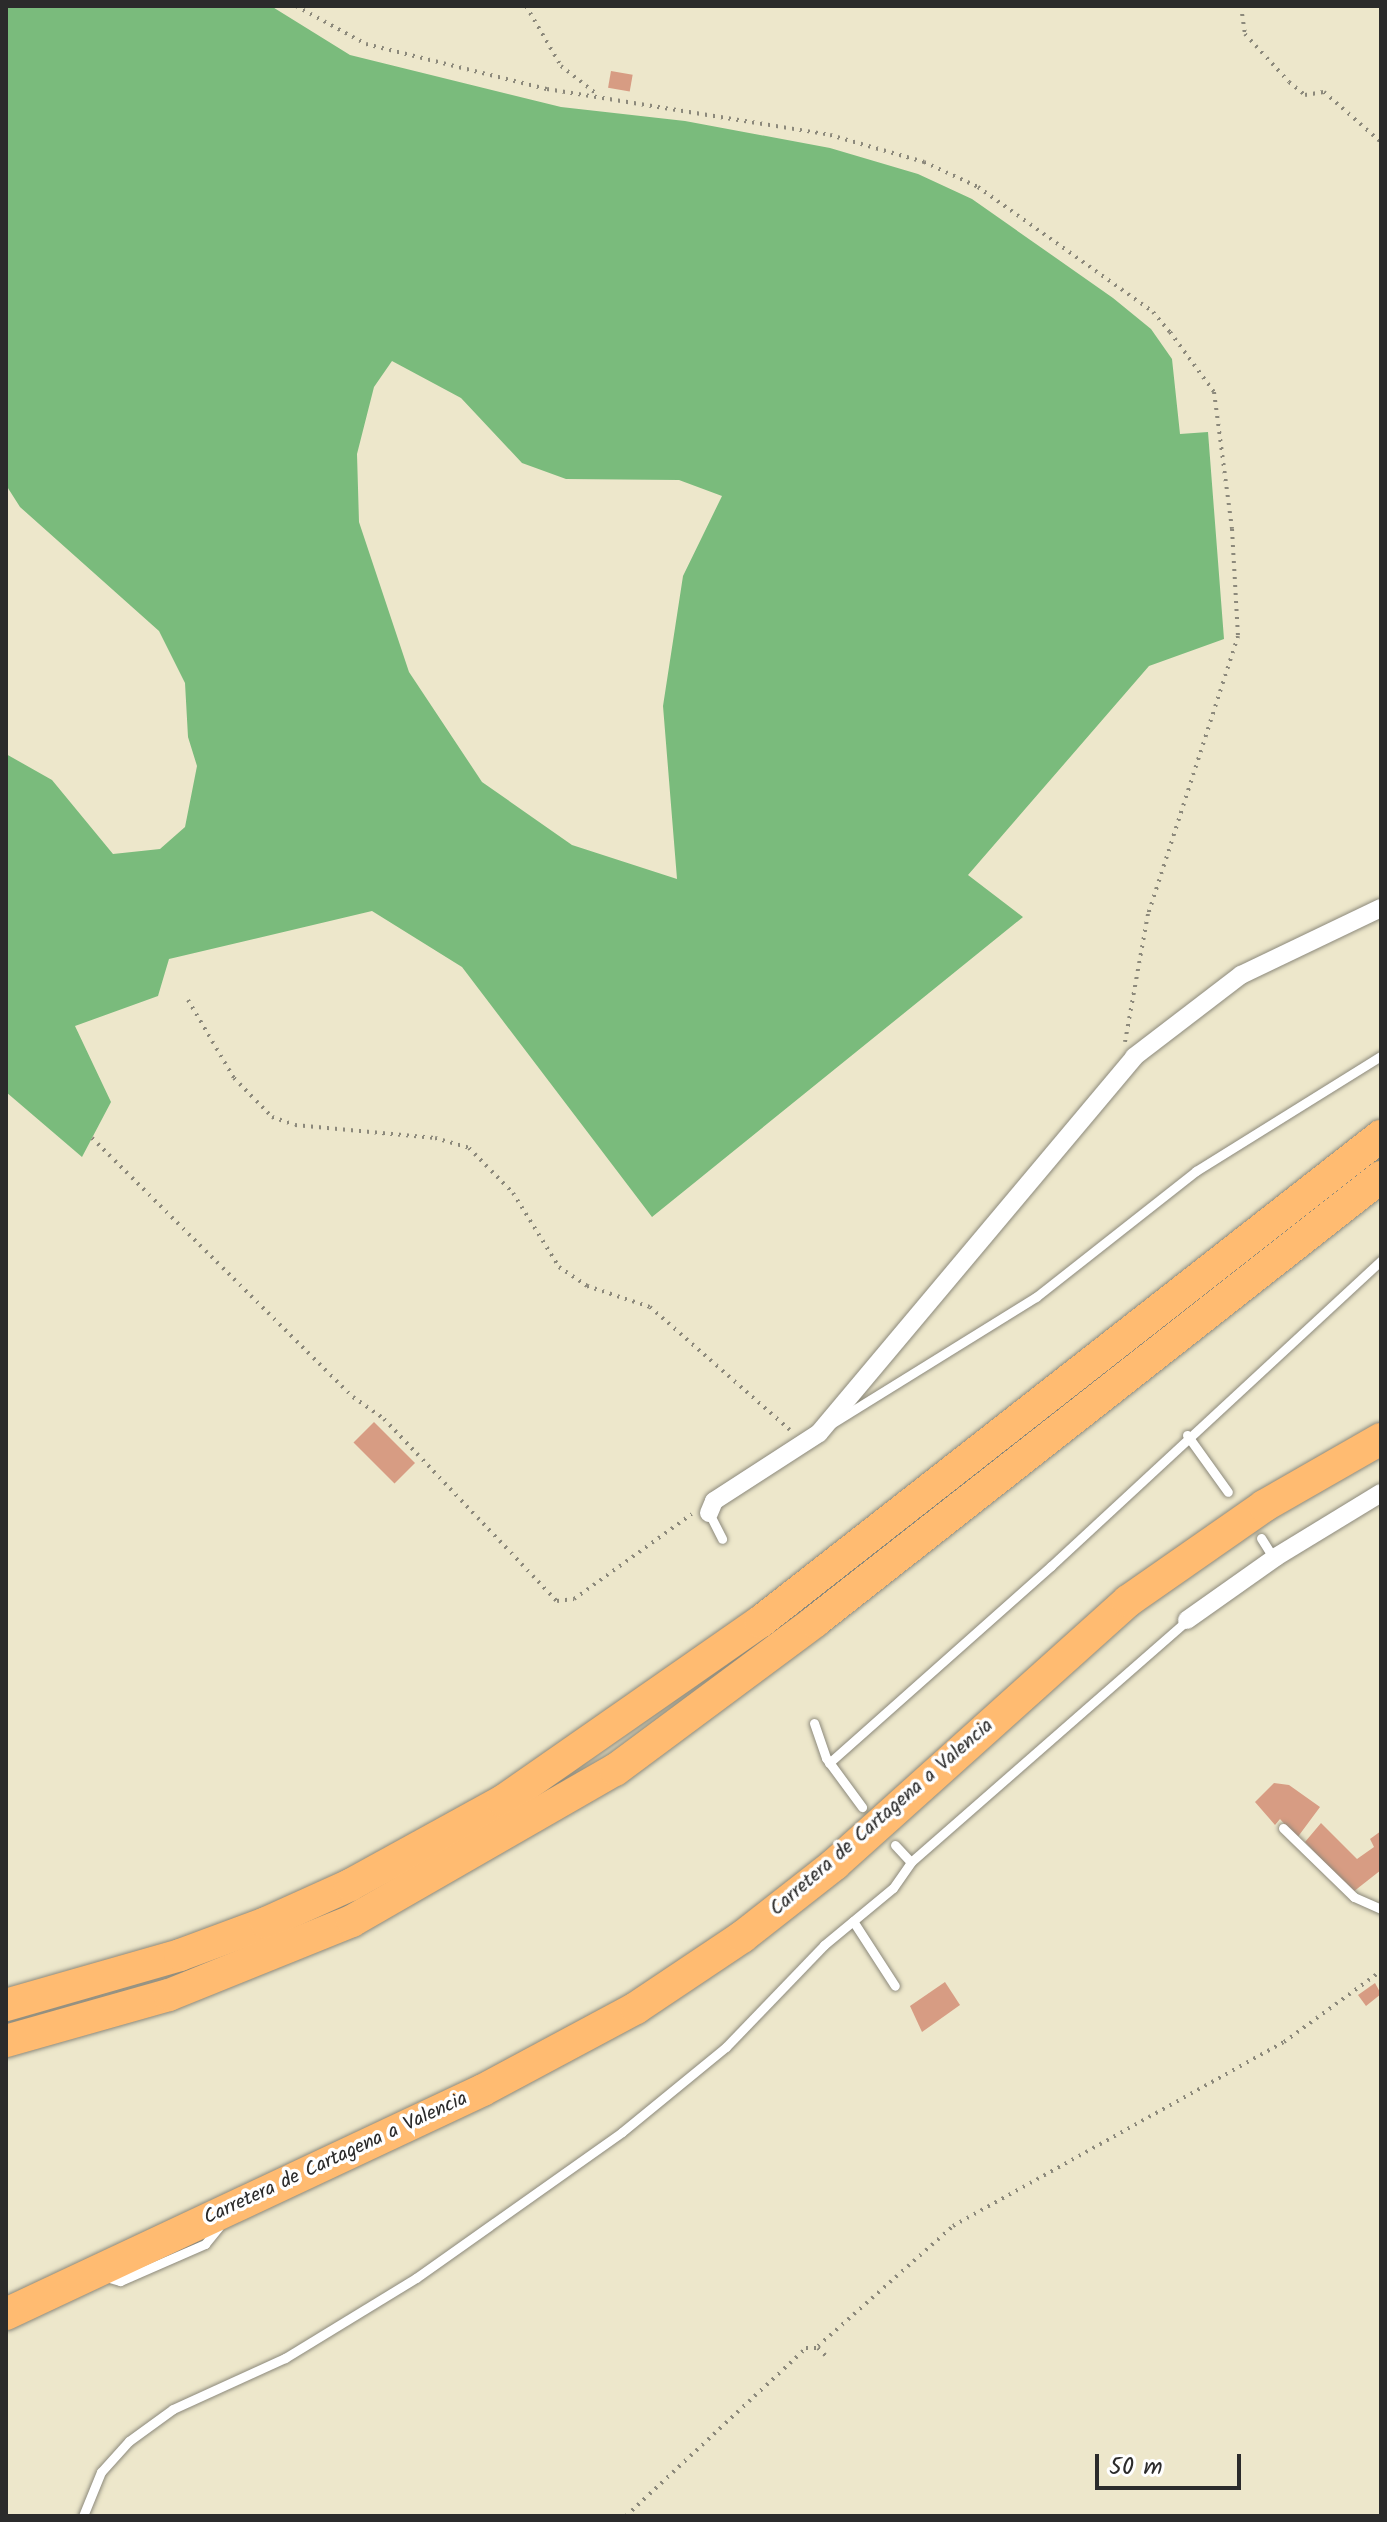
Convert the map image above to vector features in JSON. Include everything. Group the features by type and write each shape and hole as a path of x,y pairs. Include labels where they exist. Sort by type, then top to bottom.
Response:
{"highway":[{"path":"6,2005 180,1955 266,1923 350,1885 503,1801 705,1664 1381,1136"},
{"path":"6,2041 169,1995 352,1921 615,1770 814,1622 1381,1177"},
{"path":"1005,1711 1044,1654 1185,1541 1381,1423"},
{"name":"Carretera de Cartagena a Valencia","path":"6,2314 483,2090 636,2008 794,1898 1128,1601 1210,1541 1381,1439"}],"street":[{"path":"709,1513 714,1501 824,1427 1134,1057 1241,975 1381,908"},
{"path":"1187,1620 1274,1559 1381,1493"}],"lane":[{"path":"824,1427 872,1403 1010,1314 1196,1171 1381,1056"},
{"path":"829,1763 1040,1576 1187,1435 1381,1260"},
{"path":"1187,1435 1228,1492"},
{"path":"709,1513 722,1539"},
{"path":"1261,1538 1274,1559"},
{"path":"83,2516 101,2472 129,2441 173,2409 285,2358 416,2278 622,2132 726,2047 853,1921 893,1888 911,1862 1187,1620"},
{"path":"814,1723 829,1763 862,1807"},
{"path":"1283,1828 1354,1897 1381,1909"},
{"path":"895,1845 911,1862"},
{"path":"853,1921 895,1986"}],"path":[{"path":"296,6 366,44 547,89 830,135 949,172 1153,312 1214,392 1232,529 1238,636 1148,914 1125,1027 1125,1043 1134,1057"},
{"path":"526,6 561,66 600,96"},
{"path":"1241,6 1245,34 1289,82 1305,95 1324,92 1381,142"},
{"path":"188,1000 234,1078 272,1117 295,1125 435,1138 469,1148 513,1193 559,1267 587,1286 650,1307 804,1442"},
{"path":"92,1138 353,1397 384,1419 557,1601 574,1599 696,1511 709,1513"},
{"path":"818,2346 953,2226 1284,2042 1381,1971"},
{"path":"626,2516 806,2348 818,2348 828,2358"}],"green space":[{"path":"6,6 271,6 350,55 561,107 685,121 830,148 918,174 972,199 1113,298 1151,329 1172,359 1180,434 1208,432 1224,639 1149,666 968,875 1023,917 652,1217 462,967 372,911 169,959 158,996 75,1026 111,1102 82,1157 6,1092 6,754 52,780 113,854 160,849 185,827 197,766 188,737 185,683 159,631 20,507 6,485","holes":["392,361 461,398 522,463 566,479 679,480 722,496 683,576 663,706 677,879 572,845 482,782 409,672 359,522 357,454 374,387"]}],"building":[{"path":"611,71 633,75 630,92 608,88"},
{"path":"374,1422 415,1463 395,1484 353,1443"},
{"path":"1274,1783 1289,1785 1320,1807 1297,1838 1280,1819 1275,1825 1255,1802"},
{"path":"1321,1823 1357,1859 1374,1847 1370,1839 1381,1831 1381,1870 1353,1892 1305,1842"},
{"path":"945,1982 960,2005 922,2032 910,2006"},
{"path":"1375,1983 1381,1994 1366,2006 1358,1995"}]}
